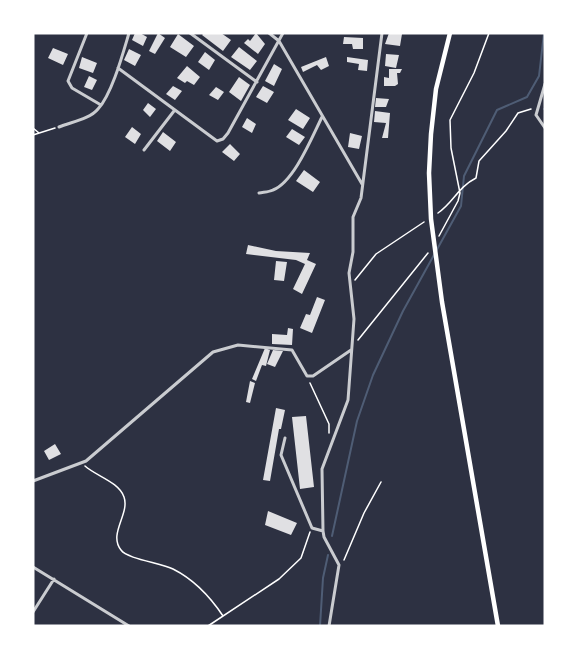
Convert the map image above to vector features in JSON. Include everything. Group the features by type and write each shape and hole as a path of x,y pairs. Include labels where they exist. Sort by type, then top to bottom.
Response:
{"main road":[{"path":"450,33 436,89 431,134 429,197 439,281 498,626"}],"street":[{"path":"87,33 68,81 72,88 101,105"},
{"path":"59,127 92,114 101,105 118,68 129,33"},
{"path":"190,33 257,82"},
{"path":"269,33 279,41 363,186"},
{"path":"118,68 217,141 223,139 228,133 283,33"},
{"path":"329,626 339,565 324,537 322,469 348,400 354,319 353,298 350,291 353,217 363,186 382,33"},
{"path":"545,84 536,115 545,128"},
{"path":"144,150 174,111"},
{"path":"259,193 275,190 292,174 322,117"},
{"path":"33,481 86,461 213,352 238,345 292,350 307,376 313,376 351,350"},
{"path":"285,438 281,455 312,528 323,531"},
{"path":"33,567 129,626"},
{"path":"33,612 54,579"}],"path":[{"path":"438,239 458,201 459,190 451,148 450,120 474,73 489,33"},
{"path":"434,215 444,209 459,190 476,178 479,161 518,113 538,106"},
{"path":"33,135 59,127"},
{"path":"33,128 40,133"},
{"path":"350,284 363,273 376,254 424,221"},
{"path":"351,350 428,253"},
{"path":"307,376 329,424 329,434"},
{"path":"81,463 94,475 109,480 124,496 125,509 119,525 118,544 122,552 131,557 172,568 185,576 215,604 224,616"},
{"path":"339,565 344,560 364,513 381,482"},
{"path":"208,626 279,579 301,558 306,538 312,528"}],"building":[{"path":"135,33 147,37 143,46 132,40"},
{"path":"158,33 165,38 155,54 149,51"},
{"path":"221,33 231,40 223,51 202,35"},
{"path":"256,33 265,44 258,54 244,43 248,39 250,41"},
{"path":"389,33 402,34 400,46 385,44"},
{"path":"178,34 194,46 186,57 170,47"},
{"path":"344,37 363,38 363,49 353,49 352,44 343,44"},
{"path":"239,47 257,61 250,70 231,57"},
{"path":"53,48 68,54 63,65 48,58"},
{"path":"129,49 141,55 135,66 124,60"},
{"path":"205,52 215,60 209,70 198,62"},
{"path":"386,54 399,55 396,68 385,66"},
{"path":"82,57 97,63 93,73 79,68"},
{"path":"326,57 329,66 321,70 317,65 303,72 301,67"},
{"path":"347,57 368,60 367,71 358,70 359,64 347,62"},
{"path":"274,64 282,69 274,86 265,81"},
{"path":"187,66 200,77 194,85 177,78"},
{"path":"389,69 402,69 400,73 397,73 398,84 395,86 384,86 384,77 389,78"},
{"path":"89,76 97,80 92,90 84,87"},
{"path":"239,77 250,85 241,101 229,92"},
{"path":"173,86 182,91 175,100 166,94"},
{"path":"263,86 274,92 267,103 256,97"},
{"path":"216,87 224,92 218,100 209,95"},
{"path":"376,98 389,99 386,107 375,107"},
{"path":"148,103 156,109 150,117 143,110"},
{"path":"296,109 310,118 303,129 288,120"},
{"path":"375,111 390,113 388,138 382,138 386,123 374,122"},
{"path":"247,118 256,124 252,133 242,127"},
{"path":"132,127 141,134 135,144 125,137"},
{"path":"292,129 305,137 299,145 286,137"},
{"path":"163,132 176,142 170,151 157,141"},
{"path":"350,133 362,136 359,149 348,147"},
{"path":"230,144 240,154 234,161 222,152"},
{"path":"304,170 320,182 313,192 296,181"},
{"path":"248,245 276,251 310,253 307,260 316,264 302,294 293,289 305,264 296,260 246,254"},
{"path":"276,261 287,262 284,281 274,280"},
{"path":"317,297 325,300 312,333 300,328 306,314 310,315"},
{"path":"288,328 293,329 292,345 272,344 272,334 287,335"},
{"path":"265,348 270,350 266,366 262,365 256,381 252,379"},
{"path":"273,350 283,351 275,367 267,364"},
{"path":"250,381 255,383 250,403 246,402"},
{"path":"276,408 285,410 281,429 279,429 270,481 263,480"},
{"path":"306,416 314,487 300,489 292,417"},
{"path":"55,444 61,454 49,460 44,451"},
{"path":"268,511 297,523 291,535 265,525"}],"waterway":[{"path":"332,536 357,421 373,375 403,311 461,206 464,176 497,110 527,97 539,76 544,33"},
{"path":"320,626 323,578 328,555"}]}
